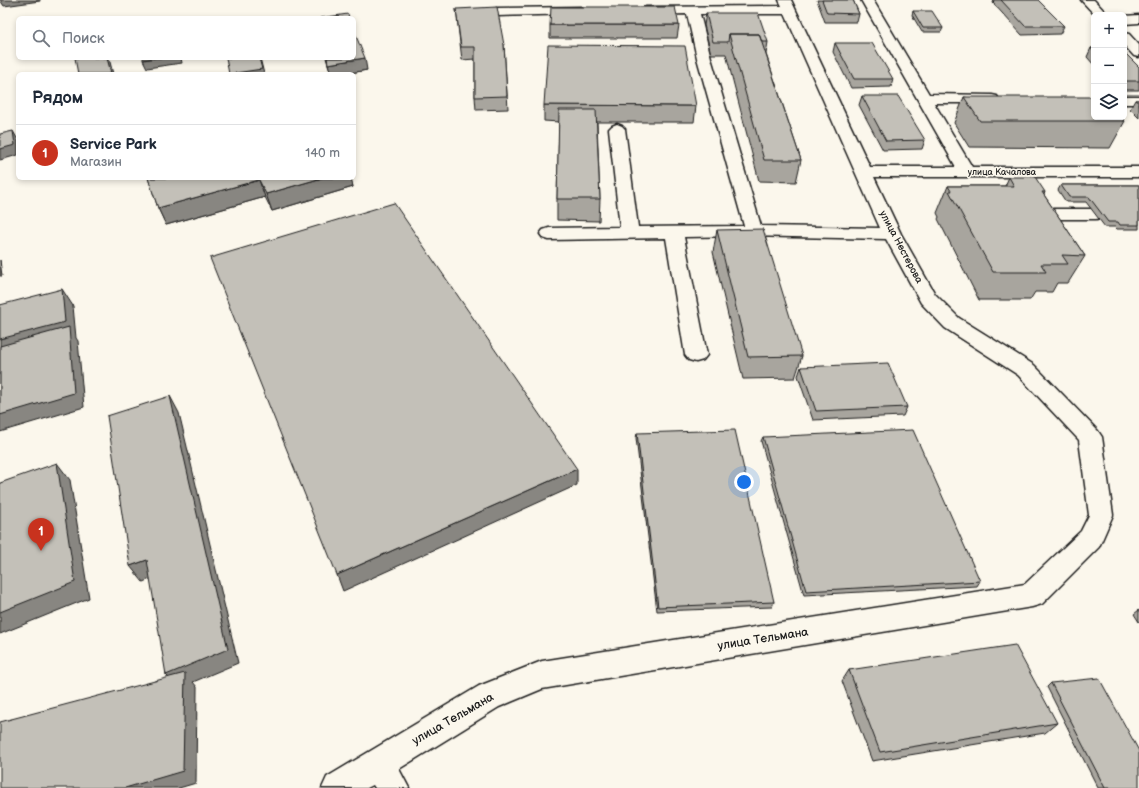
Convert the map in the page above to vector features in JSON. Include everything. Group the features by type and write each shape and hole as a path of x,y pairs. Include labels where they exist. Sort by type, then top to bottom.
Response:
{"street":[{"path":"867,0 967,172"},
{"path":"1087,0 1099,12"},
{"path":"630,11 693,11 787,5"},
{"name":"улица Нестерова","path":"787,5 892,234 928,298 952,323 1026,370 1090,437"},
{"path":"497,12 591,11"},
{"path":"693,11 704,58 754,230"},
{"path":"1127,20 1139,19"},
{"path":"1127,40 1139,53"},
{"path":"924,98 1007,99"},
{"path":"1127,100 1139,100"},
{"path":"934,117 950,117"},
{"path":"617,129 630,232"},
{"name":"улица Качалова","path":"864,172 967,172 1024,179 1139,172"},
{"path":"1058,230 1044,208 1096,214"},
{"path":"549,234 754,230 892,234"},
{"path":"674,232 696,355"},
{"name":"улица Тельмана","path":"338,788 385,776 489,696 542,675 1032,595 1090,539 1101,515 1090,437"}],"building":[{"path":"822,0 853,0 859,14 827,13"},
{"path":"1001,0 1038,0 1064,26 1025,26"},
{"path":"497,7 504,45 507,96 475,97 475,47 461,47 456,9"},
{"path":"551,7 675,7 679,25 550,25"},
{"path":"913,11 932,11 943,28 923,28"},
{"path":"706,13 758,13 768,42 762,42 759,34 729,34 728,42 713,42"},
{"path":"348,14 348,16 334,16"},
{"path":"729,34 759,34 801,160 764,160"},
{"path":"356,36 365,58 356,59"},
{"path":"835,43 872,43 893,79 854,79"},
{"path":"548,45 685,46 696,106 544,105"},
{"path":"1127,55 1139,67 1139,81 1127,81"},
{"path":"75,60 108,60 111,72 78,72"},
{"path":"226,60 260,60 262,69 242,72 229,72"},
{"path":"327,60 353,60 328,64"},
{"path":"862,96 898,96 925,140 886,141"},
{"path":"964,97 1091,97 1091,120 1125,121 980,121"},
{"path":"559,110 596,110 600,199 557,199"},
{"path":"13,131 15,145 0,149 0,134"},
{"path":"1009,177 1035,177 1045,192 1042,192 1085,256 1062,255 1068,264 1041,264 1046,272 993,272 949,191 951,191 948,186 1014,186"},
{"path":"149,180 259,180 158,208"},
{"path":"259,180 315,180 266,194"},
{"path":"1061,185 1139,185 1139,225 1120,225 1118,222 1108,222 1089,197 1069,197"},
{"path":"394,203 577,469 337,575 210,258"},
{"path":"763,229 802,356 748,357 717,230"},
{"path":"62,289 65,322 0,339 0,305"},
{"path":"69,327 74,393 0,415 0,346"},
{"path":"888,363 907,407 816,411 801,367"},
{"path":"170,396 228,649 166,675 147,560 130,566 107,416"},
{"path":"735,430 774,602 658,607 637,433"},
{"path":"913,430 980,581 806,591 763,437"},
{"path":"57,463 75,582 0,612 0,483"},
{"path":"1015,645 1057,723 880,752 849,670"},
{"path":"185,673 183,771 125,788 0,788 0,722"},
{"path":"1099,678 1139,751 1139,788 1105,788 1051,683"}],"place":[{"name":"Service Park","path":"41,551"}]}
